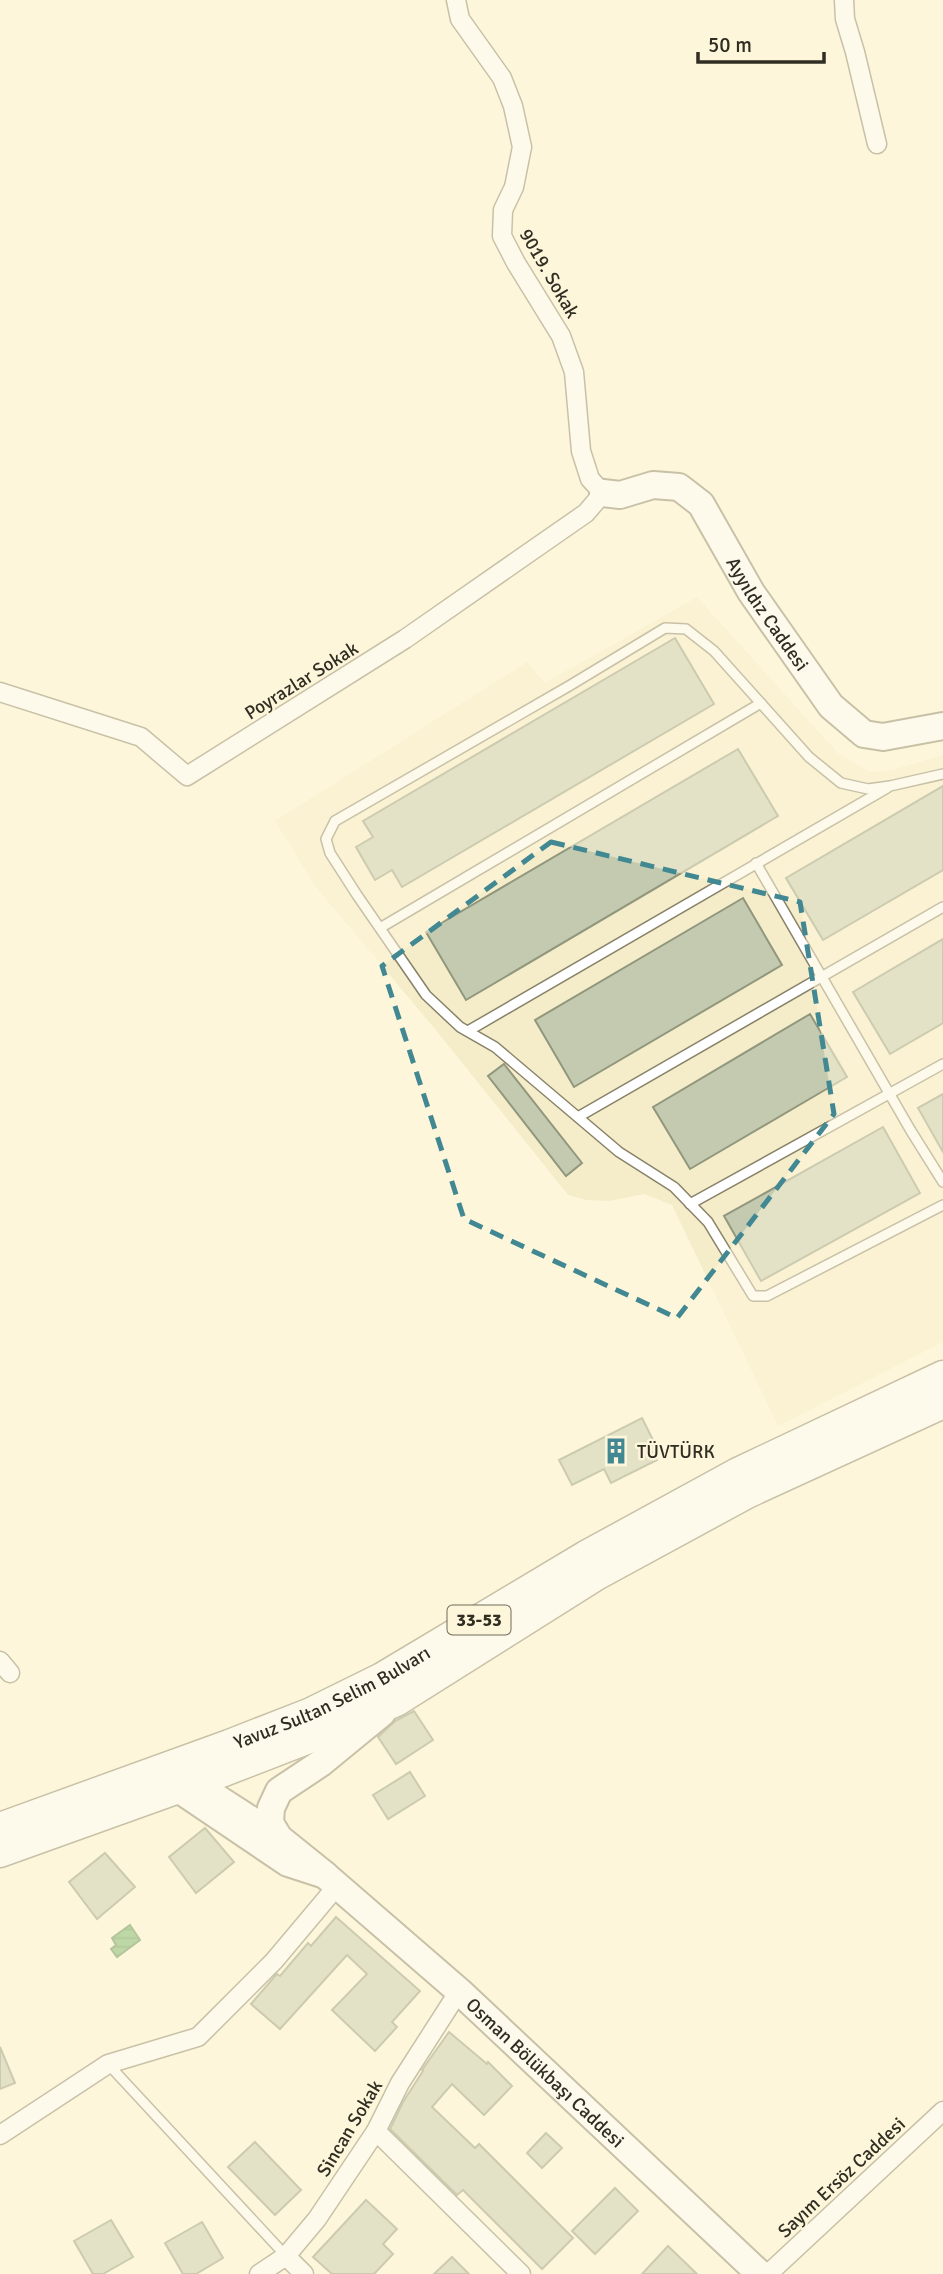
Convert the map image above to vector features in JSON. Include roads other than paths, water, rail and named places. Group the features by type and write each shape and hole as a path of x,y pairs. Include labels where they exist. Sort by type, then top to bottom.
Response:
{"main road":[{"name":"Yavuz Sultan Selim Bulvarı","path":"0,1828 217,1750 311,1713 382,1678 586,1556 738,1473 943,1376"},
{"name":"Yavuz Sultan Selim Bulvarı","path":"0,1852 187,1785 396,1701 596,1575 747,1493 943,1403"}],"street":[{"name":"9019. Sokak","path":"456,0 460,19 502,78 513,106 522,147 514,187 503,210 502,236 561,336 574,372 581,451 590,480 603,493"},
{"path":"844,0 845,19 877,144"},
{"name":"Ayyıldız Caddesi","path":"603,493 620,495 653,485 679,487 701,504 751,592 799,661 831,706 863,734 883,737 943,726"},
{"name":"Poyrazlar Sokak","path":"0,692 141,737 187,776 405,639 586,513 603,493"},
{"path":"279,1838 270,1823 271,1808 279,1791 321,1763 396,1701"},
{"name":"Osman Bölükbaşı Caddesi","path":"187,1785 214,1796 279,1838 331,1881 459,1991 760,2274"},
{"name":"Osman Bölükbaşı Caddesi","path":"187,1785 288,1863 331,1881"},
{"path":"0,2135 108,2064 198,2037 274,1961 331,1881"},
{"name":"Sincan Sokak","path":"259,2274 286,2256 317,2219 376,2131 400,2083 459,1991"},
{"name":"Sayım Ersöz Caddesi","path":"768,2274 943,2111"},
{"path":"376,2131 521,2274"},
{"path":"286,2256 303,2274"}],"lane":[{"path":"943,774 868,789 841,783 809,757 714,651 685,629 665,628 335,821 326,839 330,853 426,995 460,1027 495,1047 620,1152 674,1187 708,1222 753,1296 767,1296 943,1205"},
{"path":"380,928 761,703"},
{"path":"468,1031 890,786"},
{"path":"756,863 943,1182"},
{"path":"578,1117 943,907"},
{"path":"691,1204 943,1064"},
{"path":"108,2064 286,2256"}],"place":[{"name":"TÜVTÜRK","path":"616,1451"}]}
